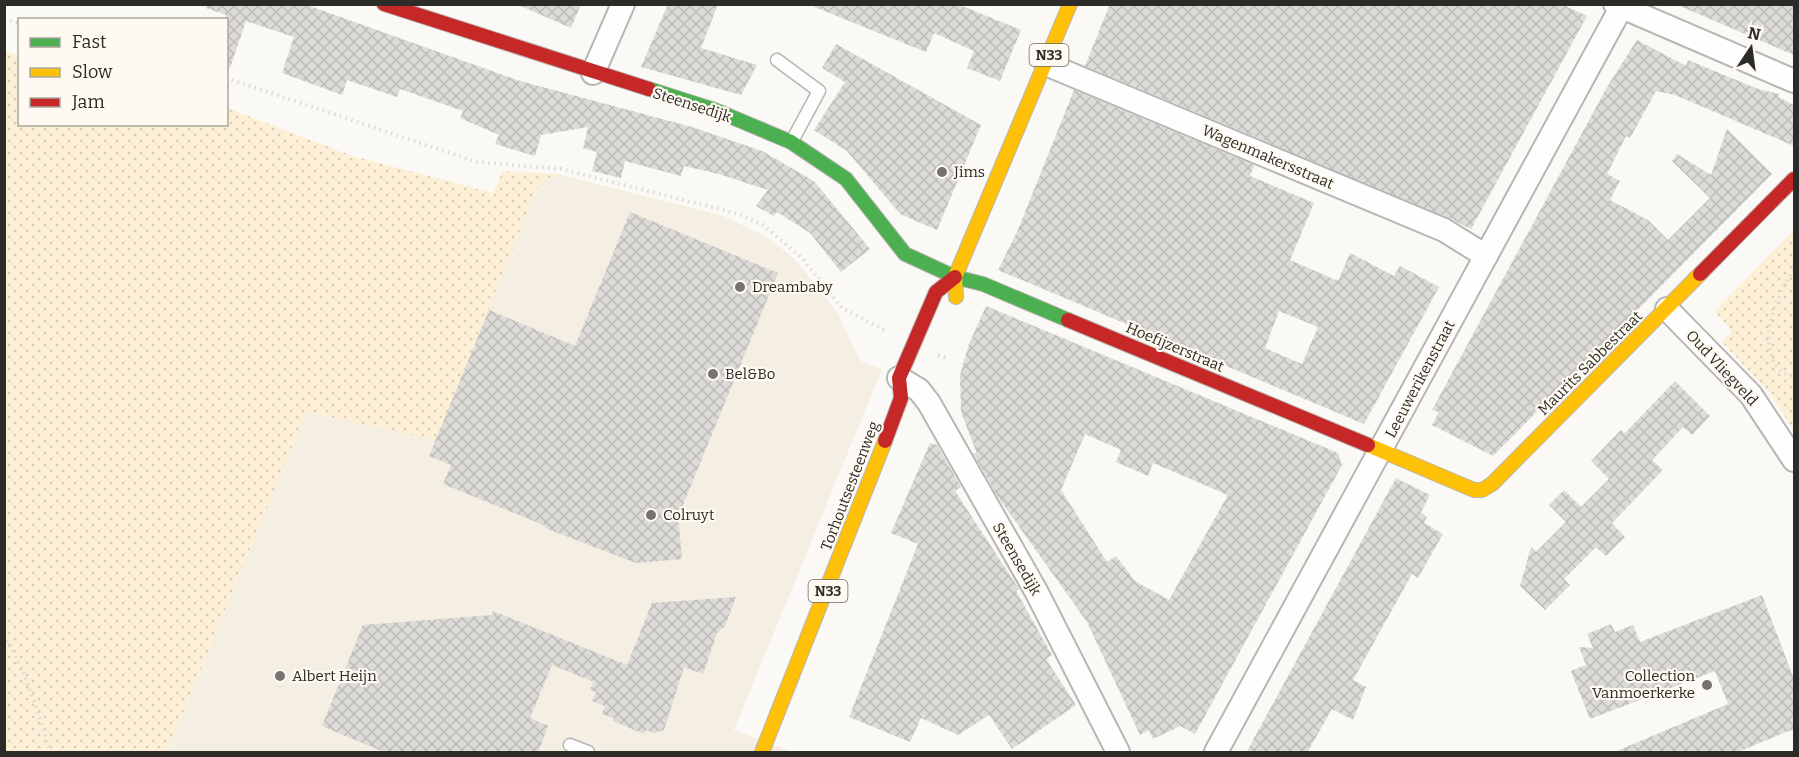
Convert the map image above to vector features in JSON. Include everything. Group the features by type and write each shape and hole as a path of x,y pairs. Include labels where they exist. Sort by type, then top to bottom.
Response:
{"street":[{"name":"Steensedijk","path":"384,4 715,111 791,142 846,179 904,254 955,276"},
{"path":"593,73 623,4"},
{"name":"Torhoutsesteenweg","path":"762,753 910,387 936,292 955,276 1070,4"},
{"path":"1620,5 1794,81"},
{"name":"Leeuwerikenstraat","path":"1216,753 1382,450 1620,5"},
{"name":"Wagenmakersstraat","path":"1046,64 1444,230 1486,256"},
{"name":"Maurits Sabbestraat","path":"1382,450 1474,490 1482,490 1491,484 1794,179"},
{"name":"Torhoutsesteenweg","path":"952,306 957,296 955,276"},
{"name":"Hoefijzerstraat","path":"955,276 983,284 1382,450"},
{"name":"Oud Vliegveld","path":"1666,309 1751,395 1794,460"},
{"name":"Steensedijk","path":"910,387 929,403 1036,591 1118,753"}],"lane":[{"path":"777,60 819,91 791,142"},
{"path":"570,745 588,753"}],"path":[{"path":"228,79 477,162 561,169 738,214 763,225 801,257 842,308 891,334"},
{"path":"1794,270 1775,305 1768,342 1773,360 1794,378"},
{"path":"946,368 949,359"},
{"path":"4,635 15,653 36,705 50,753"}],"shaded area":[{"path":"5,51 18,55 18,126 228,126 228,108 353,156 493,193 503,171 558,174 539,183 436,440 306,412 167,752 5,752"},
{"path":"558,174 723,216 765,236 795,259 837,312 861,362 882,369 734,730 793,752 167,752 306,412 436,439 539,183"},
{"path":"1794,230 1794,431 1769,392 1722,342 1732,331 1714,311"}],"building":[{"path":"207,4 304,4 520,81 692,127 762,151 814,181 870,249 841,272 810,233 777,212 774,216 756,206 768,190 719,174 684,166 681,176 625,161 621,178 592,171 597,152 583,148 588,127 541,135 535,156 495,144 499,135 460,118 463,111 400,89 397,97 347,80 342,95 282,73 294,37 246,21 230,68 228,68 228,18 226,15 206,8"},
{"path":"516,4 581,4 571,28"},
{"path":"668,4 718,4 701,48 757,65 741,95 641,67"},
{"path":"807,4 957,4 1021,30 1000,81 967,68 974,51 934,33 926,52"},
{"path":"1110,4 1561,4 1587,16 1471,229 1085,66"},
{"path":"1675,4 1794,4 1794,55"},
{"path":"1637,40 1686,66 1688,60 1758,89 1779,94 1778,97 1794,105 1794,146 1675,95 1656,91 1630,138 1626,136 1607,174 1620,181 1610,200 1648,220 1668,240 1710,198 1672,161 1677,154 1711,175 1727,129 1772,174 1493,456 1432,425 1439,412 1432,410 1607,87"},
{"path":"836,44 981,125 937,230 900,214 847,151 814,130 845,82 822,68"},
{"path":"1074,90 1254,165 1250,176 1314,203 1290,260 1338,281 1350,253 1394,276 1400,266 1439,287 1364,424 998,270 1017,232","holes":["1279,311 1318,327 1302,364 1265,348"]},
{"path":"630,212 778,273 678,517 682,559 636,563 545,528 546,526 443,484 451,465 429,456 489,310 575,346"},
{"path":"986,306 1338,453 1342,465 1195,734 1180,726 1153,739 1149,730 1140,735 1087,622 998,497 973,453 977,454 961,412 960,375 969,344","holes":["1085,434 1121,450 1116,462 1148,476 1153,463 1228,495 1169,600 1135,581 1116,556 1107,562 1061,490"]},
{"path":"1675,381 1710,416 1692,435 1683,427 1652,460 1663,470 1612,523 1625,537 1606,556 1596,547 1564,579 1570,585 1545,610 1520,586 1531,547 1536,552 1566,522 1549,505 1564,490 1581,507 1609,479 1591,461 1621,430 1625,433"},
{"path":"930,443 937,445 961,487 955,491 1019,589 1016,591 1052,655 1046,659 1076,705 1012,749 989,715 958,735 921,718 910,742 849,717 918,544 891,533"},
{"path":"1396,478 1430,495 1421,512 1427,517 1424,523 1443,534 1418,578 1412,574 1353,680 1366,687 1353,720 1332,709 1307,753 1246,753"},
{"path":"1762,595 1794,679 1794,729 1735,753 1612,753 1728,704 1715,671 1590,719 1571,671 1586,665 1579,647 1593,648 1587,634 1611,624 1615,632 1633,625 1640,642"},
{"path":"736,597 725,626 717,633 703,674 684,667 664,730 653,733 646,730 644,734 613,721 614,718 602,714 605,706 592,701 596,692 590,690 594,682 552,665 530,718 548,726 538,753 386,753 322,726 363,625 492,615 493,611 627,665 652,603"}],"traffic: fast":[{"path":"649,89 715,110 791,142 846,179 905,254 955,277 983,284 1068,320"}],"traffic: slow":[{"path":"956,297 955,277 1070,4"},
{"path":"1368,445 1474,490 1482,490 1492,484 1700,274"},
{"path":"762,752 885,441"}],"traffic: jam":[{"path":"384,4 649,89"},
{"path":"1700,274 1794,179"},
{"path":"885,441 901,398 899,378 936,292 955,277"},
{"path":"1068,320 1368,445"}],"place":[{"name":"Jims","path":"942,172"},
{"name":"Dreambaby","path":"740,287"},
{"name":"Bel&Bo","path":"713,374"},
{"name":"Colruyt","path":"651,515"},
{"name":"Albert Heijn","path":"280,676"},
{"name":"Collection Vanmoerkerke","path":"1707,685"}]}
